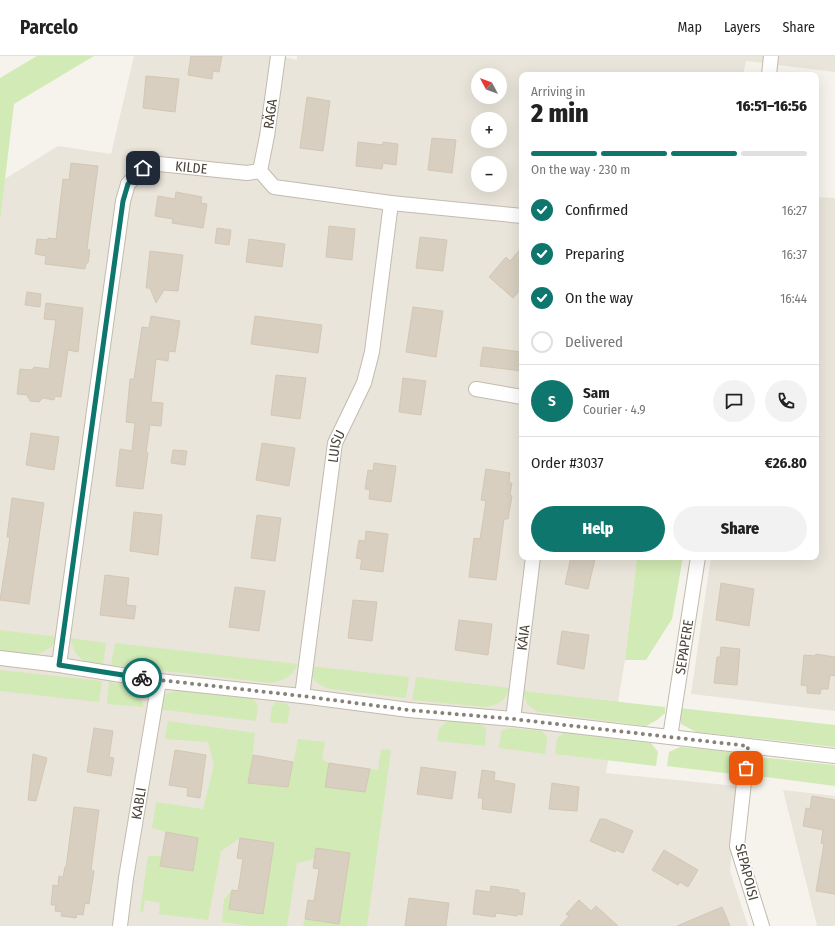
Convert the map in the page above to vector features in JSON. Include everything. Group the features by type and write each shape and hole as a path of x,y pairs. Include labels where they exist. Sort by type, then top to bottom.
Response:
{"street":[{"name":"RÄGA","path":"260,171 267,136 278,56"},
{"path":"769,72 771,56"},
{"name":"KILDE","path":"59,665 123,201 128,184 143,168 159,164 247,173 260,171"},
{"path":"260,171 274,187 391,203 519,216"},
{"name":"LUISU","path":"302,696 335,443 364,383 372,352 391,203"},
{"path":"476,389 519,396"},
{"name":"KÄIA","path":"513,719 533,560"},
{"name":"SEPAPERE","path":"670,737 698,560"},
{"path":"0,658 59,665 159,681 302,696 409,710 513,719 835,756"},
{"name":"KABLI","path":"120,926 126,878 159,681"},
{"name":"SEPAPOISI","path":"748,746 737,846 762,926"}],"shaded area":[{"path":"134,56 280,56 297,60 297,56 835,56 835,72 746,61 744,72 519,72 519,560 637,560 625,660 606,773 737,786 730,871 748,926 0,926 0,182 58,146 111,154"},
{"path":"819,197 835,198 835,711 691,694 711,560 819,560"},
{"path":"783,790 835,796 835,926 817,926"}],"green space":[{"path":"37,56 94,56 14,104 0,221 0,78"},
{"path":"637,560 682,560 672,619 646,660 625,660"},
{"path":"0,630 58,637 51,647 37,655 0,651"},
{"path":"70,638 106,643 103,664 85,661 81,658 75,651"},
{"path":"115,643 298,664 288,677 272,683 111,665"},
{"path":"309,666 409,677 406,698 330,689 315,681"},
{"path":"0,670 102,681 99,702 0,691"},
{"path":"416,677 510,688 504,699 495,705 486,707 412,700"},
{"path":"109,682 122,684 131,688 138,695 144,707 107,704"},
{"path":"181,690 253,698 258,705 256,721 157,709 163,697 168,693"},
{"path":"523,691 665,707 665,713 657,720 646,726 538,712 527,704"},
{"path":"276,702 285,703 290,707 287,724 270,722 272,707"},
{"path":"679,708 835,725 835,747 696,732 681,724"},
{"path":"448,720 483,725 486,730 485,746 437,741 439,729"},
{"path":"168,721 255,733 249,783 288,787 298,739 325,742 322,759 329,763 325,787 365,792 370,769 378,770 381,749 391,750 367,926 303,926 305,919 339,924 350,853 316,848 314,859 297,863 287,926 250,926 222,922 224,899 232,890 230,909 263,914 274,843 240,838 221,851 208,920 159,914 160,903 145,900 143,912 140,911 148,856 162,856 160,866 193,871 198,838 152,828 156,802 203,809 214,765 208,742 165,739"},
{"path":"509,728 542,731 547,737 545,754 499,748 501,731"},
{"path":"564,733 651,743 658,752 656,766 555,754 557,738"},
{"path":"680,747 732,752 741,762 741,775 667,766 669,752"},
{"path":"759,757 835,765 835,786 750,775 753,765"}],"building":[{"path":"191,56 222,56 219,72 213,71 212,79 188,75"},
{"path":"146,76 179,79 175,112 143,108"},
{"path":"307,97 330,101 323,151 300,148"},
{"path":"432,138 456,140 452,173 428,170"},
{"path":"358,142 383,145 383,142 398,144 396,165 383,163 382,169 356,166"},
{"path":"71,163 98,166 87,249 90,250 88,263 86,263 85,269 45,264 46,256 35,254 37,239 56,239 63,179 69,180"},
{"path":"176,192 202,197 201,203 207,204 203,228 172,223 173,219 155,216 158,196 175,199"},
{"path":"329,226 355,229 352,260 326,257"},
{"path":"217,228 231,230 229,245 215,243"},
{"path":"420,237 447,240 443,271 416,268"},
{"path":"249,239 285,244 282,267 246,262"},
{"path":"519,250 519,291 513,298 489,277 506,257 510,261"},
{"path":"150,251 183,255 178,291 164,290 156,303 150,288 146,288"},
{"path":"27,292 41,294 40,307 25,305"},
{"path":"46,303 83,308 78,352 68,350 61,397 55,396 54,400 43,398 39,402 30,401 27,395 17,394 20,369 31,370 34,367 49,369 56,320 44,319"},
{"path":"413,307 443,311 436,357 406,352"},
{"path":"151,316 180,321 175,352 169,351 168,361 156,359 151,402 163,403 161,426 150,425 143,489 116,486 120,449 132,451 135,423 126,422 130,379 134,379 142,327 149,328"},
{"path":"255,316 322,325 318,353 251,344"},
{"path":"483,347 519,352 519,371 480,366"},
{"path":"276,375 306,378 300,419 271,415"},
{"path":"403,378 426,381 421,415 399,412"},
{"path":"31,433 59,437 54,470 26,465"},
{"path":"262,443 295,448 289,486 256,480"},
{"path":"173,450 187,451 185,465 171,463"},
{"path":"374,463 396,466 391,502 369,499 370,490 365,489 368,470 373,471"},
{"path":"486,469 510,473 509,483 512,483 510,495 512,496 508,519 504,519 496,580 469,577 474,538 480,539 486,501 481,500"},
{"path":"12,498 44,503 29,604 0,600 10,537 7,537"},
{"path":"134,512 162,515 158,555 130,551"},
{"path":"257,515 281,518 275,561 251,558"},
{"path":"366,531 388,534 383,572 360,569 362,559 356,558 359,540 365,541"},
{"path":"570,560 595,560 588,589 565,584"},
{"path":"105,575 129,578 126,605 136,606 134,619 100,615"},
{"path":"721,583 754,589 749,626 716,620"},
{"path":"235,587 265,591 259,631 229,627"},
{"path":"353,600 377,602 372,641 348,638"},
{"path":"459,620 492,624 488,655 455,650"},
{"path":"562,631 589,635 584,669 557,664"},
{"path":"721,647 740,649 737,685 714,683 717,657 720,657"},
{"path":"816,654 835,657 835,676 830,675 828,689 821,689 820,694 807,693 807,686 801,685 804,655 815,656"},
{"path":"94,728 113,731 109,757 114,758 111,776 87,772"},
{"path":"175,750 206,755 200,798 187,796 188,788 169,785"},
{"path":"33,754 47,758 36,801 28,800"},
{"path":"253,755 293,762 288,787 248,783"},
{"path":"329,763 370,769 365,792 325,787"},
{"path":"421,767 456,772 452,799 417,794"},
{"path":"482,770 495,772 494,780 515,784 511,813 482,809 483,798 478,798"},
{"path":"552,783 579,787 577,811 549,809"},
{"path":"812,796 835,800 835,894 816,891 824,844 821,843 823,830 803,826 806,808 810,809"},
{"path":"74,807 99,810 91,870 94,871 89,904 85,903 83,915 77,914 76,918 61,916 62,912 55,911 56,905 51,905 53,885 58,886 59,876 63,877 66,867"},
{"path":"600,819 605,819 633,831 623,853 616,850 615,852 590,841"},
{"path":"166,832 198,838 193,871 160,866"},
{"path":"240,838 274,843 263,914 229,909 232,890 238,891 243,859 237,858"},
{"path":"316,848 350,853 339,924 305,919 308,900 314,901 319,869 313,868"},
{"path":"664,850 698,870 688,887 680,882 678,885 652,870"},
{"path":"491,886 519,890 519,893 525,893 522,915 517,914 517,916 496,913 495,917 473,914 476,890 490,892"},
{"path":"409,898 449,903 446,926 405,926"},
{"path":"579,900 591,911 596,906 618,926 560,926 569,916 566,914"},
{"path":"722,907 730,926 677,926"}],"way so far":[{"path":"142,678 409,710 513,719 748,746 746,768"}],"route":[{"path":"142,678 59,665 123,201 128,184 143,168"}]}
